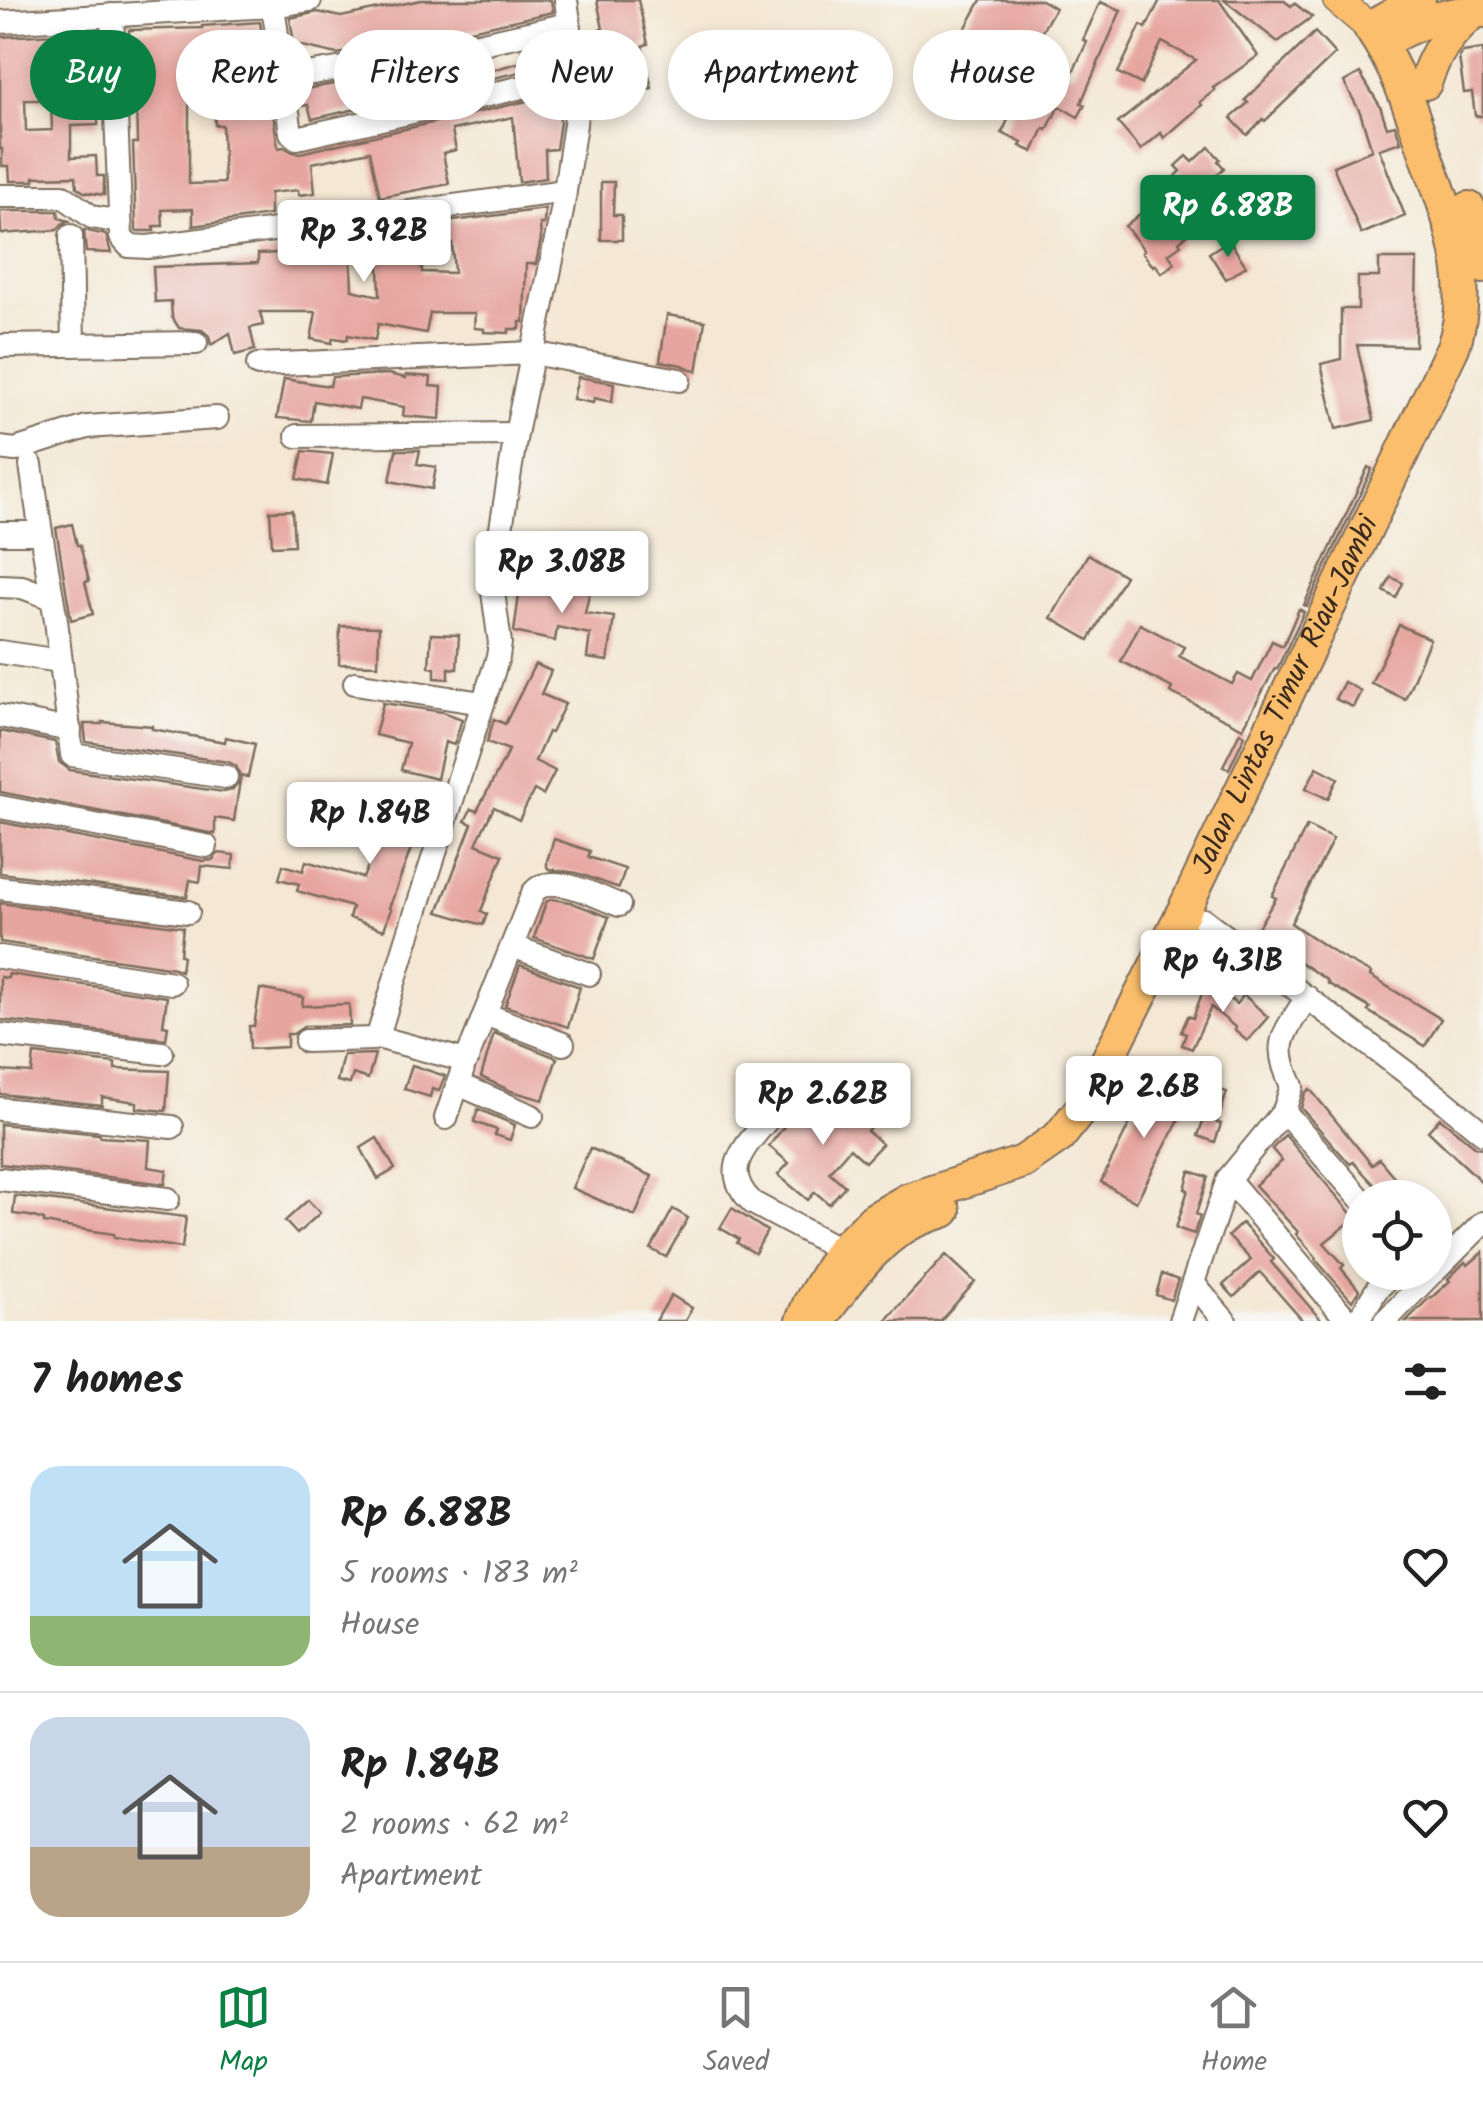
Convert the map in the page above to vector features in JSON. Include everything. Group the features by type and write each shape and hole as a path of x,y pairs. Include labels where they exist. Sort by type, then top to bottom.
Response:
{"highway":[{"path":"1380,25 1419,0"},
{"path":"1380,25 1479,11"},
{"path":"1425,83 1442,44 1458,25 1479,11"},
{"name":"Jalan Lintas Timur Riau-Jambi","path":"816,1321 860,1266 903,1228 916,1220 1032,1182 1054,1170 1074,1154 1104,1116 1204,920 1355,578 1453,347 1476,272 1474,224 1425,83 1380,25"},
{"name":"Jalan Lintas Timur Riau-Jambi","path":"1380,25 1453,230 1476,272"},
{"name":"Jalan Lintas Timur Riau-Jambi","path":"802,1321 841,1250 874,1219 907,1200 1023,1162 1050,1144 1085,1104 1474,354 1483,320"}],"main road":[{"path":"1337,0 1380,25"}],"street":[{"path":"0,22 237,4 273,6 310,0"},
{"path":"566,0 570,30"},
{"path":"273,6 277,30"},
{"path":"112,15 122,232 129,246 148,247 565,191"},
{"path":"314,73 452,50 569,24"},
{"path":"289,120 291,133 299,138 515,89"},
{"path":"377,1038 500,650 492,585 516,434 565,191 575,120"},
{"path":"0,196 64,196 92,217 122,232"},
{"path":"71,236 72,345"},
{"path":"0,346 196,342"},
{"path":"258,365 532,353 679,380"},
{"path":"0,448 15,450 87,427 217,418"},
{"path":"297,436 516,434"},
{"path":"31,466 72,754 226,776"},
{"path":"0,533 41,533"},
{"path":"0,586 22,587 52,598"},
{"path":"0,652 60,662"},
{"path":"355,684 482,703"},
{"path":"0,716 70,730"},
{"path":"0,807 206,846"},
{"path":"446,1118 533,892 543,883 560,883 619,905"},
{"path":"0,888 188,912"},
{"path":"1204,920 1483,1133"},
{"path":"512,946 589,974"},
{"path":"0,957 172,983"},
{"path":"1180,1321 1228,1179 1284,1110 1292,1086 1284,1070 1280,1042 1306,997"},
{"path":"485,1014 563,1044"},
{"path":"0,1035 162,1053"},
{"path":"306,1041 377,1038 462,1073 532,1116"},
{"path":"0,1109 172,1127"},
{"path":"1284,1110 1344,1180"},
{"path":"768,1118 741,1152 736,1172 742,1192 753,1203 841,1250"},
{"path":"0,1179 168,1200"},
{"path":"1228,1179 1348,1321"},
{"path":"1452,1252 1481,1228"},
{"path":"1193,1283 1225,1321"},
{"path":"1358,1321 1376,1290"},
{"path":"1386,1321 1414,1290"}],"building":[{"path":"421,0 551,0 553,12 471,30 334,30 334,53 314,49 314,30 292,30 290,18 318,12 341,17"},
{"path":"597,0 638,0 645,30 598,30 603,29"},
{"path":"981,0 1041,0 1055,8 1043,30 965,30"},
{"path":"1160,0 1219,0 1258,56 1213,88 1200,102 1202,105 1164,138 1161,133 1141,150 1118,123 1196,60 1162,42 1141,84 1118,73 1141,25 1146,28"},
{"path":"1224,0 1283,0 1312,17 1278,42"},
{"path":"1100,2 1121,10 1078,117 1070,112 1070,73 1087,42 1083,40"},
{"path":"260,22 261,30 176,30 176,120 189,120 189,184 224,183 222,125 215,125 215,120 274,120 278,148 300,153 444,120 495,120 495,108 515,104 515,120 560,120 556,149 545,150 546,178 519,182 513,117 452,130 456,150 443,153 449,184 380,197 370,151 312,163 315,193 270,193 270,215 193,226 193,209 162,210 163,226 154,226 154,231 136,231 133,143 137,143 136,120 156,120 156,30 129,30"},
{"path":"1315,32 1335,54 1247,135 1231,118"},
{"path":"30,35 26,131 52,130 52,120 98,120 98,125 71,126 71,157 96,156 97,176 104,176 104,195 84,192 77,187 76,176 10,181 9,166 2,166 0,37"},
{"path":"1483,49 1483,116 1475,116 1472,92 1464,93 1459,57 1463,52"},
{"path":"515,64 515,73 495,78 495,69"},
{"path":"1360,73 1380,106 1387,127 1395,125 1401,142 1379,149 1405,216 1361,234 1333,166 1372,150 1360,112 1344,82"},
{"path":"334,84 334,114 314,119 314,88"},
{"path":"1008,120 1052,120 1033,152 1002,133"},
{"path":"1209,147 1224,168 1196,194 1212,212 1168,254 1175,263 1162,273 1125,226 1146,209 1162,230 1182,212 1161,191 1181,171 1176,166 1187,156 1193,162"},
{"path":"601,182 614,182 613,215 622,215 622,240 601,240"},
{"path":"545,209 536,264 526,264 524,322 520,322 520,329 509,329 509,333 474,328 475,313 430,313 426,333 378,324 375,340 348,335 347,340 333,338 332,343 311,339 316,312 260,312 263,325 250,328 255,350 235,355 230,333 211,345 202,330 179,328 172,317 171,301 155,302 153,267 258,263 258,254 323,251 323,245 350,244 352,290 380,296 378,239 420,237 422,272 454,273 452,243 431,243 430,224"},
{"path":"0,211 58,211 59,218 69,221 57,230 1,234"},
{"path":"84,230 106,235 111,253 86,252"},
{"path":"1229,240 1246,266 1226,279 1209,253"},
{"path":"1379,259 1417,259 1415,346 1357,345 1374,420 1336,429 1321,364 1341,359 1341,309 1358,309 1358,277 1379,277"},
{"path":"667,315 705,321 697,372 660,361"},
{"path":"332,377 431,377 430,386 442,387 440,419 403,416 404,407 360,399 358,409 314,401 311,421 277,418 284,379 330,386"},
{"path":"578,377 614,383 612,402 573,399"},
{"path":"396,450 420,450 417,464 436,467 432,489 390,481"},
{"path":"303,451 333,454 327,485 297,479"},
{"path":"1368,467 1372,469 1307,606 1304,605"},
{"path":"292,510 294,545 272,546 270,511"},
{"path":"72,524 89,581 85,582 93,614 71,620 56,528"},
{"path":"1088,554 1125,576 1089,640 1051,618"},
{"path":"1391,577 1403,583 1396,598 1384,591"},
{"path":"521,580 567,590 568,585 590,590 585,613 614,617 608,661 587,658 590,634 557,627 555,641 514,632"},
{"path":"1299,609 1304,612 1243,728 1170,692 1172,688 1121,661 1140,624 1184,647 1179,656 1232,684 1238,674 1252,681 1272,641 1283,646"},
{"path":"1399,625 1430,639 1405,699 1371,683"},
{"path":"340,626 379,627 378,665 339,664"},
{"path":"431,634 459,635 457,669 449,668 449,679 435,678 435,668 429,667"},
{"path":"535,664 551,671 541,694 565,704 535,761 555,771 543,795 534,790 519,820 494,807 476,844 503,855 481,911 487,914 483,925 438,912 472,824 465,821 471,809 477,811 509,750 487,742 494,719 505,724"},
{"path":"1344,682 1361,691 1353,707 1335,699"},
{"path":"383,703 443,712 462,719 454,745 445,742 437,779 401,770 408,743 375,735"},
{"path":"84,724 152,726 225,742 226,737 255,744 248,777 241,778 236,766 228,762 86,742"},
{"path":"0,731 55,742 59,762 70,770 224,792 232,790 240,780 234,821 215,818 215,834 0,792"},
{"path":"1240,732 1245,735 1229,769 1223,766"},
{"path":"1317,767 1338,778 1328,799 1306,788"},
{"path":"398,793 431,802 419,848 412,846 384,930 349,918 352,907 297,891 299,884 279,879 283,865 303,871 306,861 363,878 387,808 393,810"},
{"path":"0,822 203,861 212,860 219,853 234,855 233,869 202,866 200,882 190,880 187,897 0,873"},
{"path":"1307,826 1333,839 1291,923 1441,1019 1425,1046 1255,932 1276,898 1272,896"},
{"path":"554,839 590,851 588,857 625,869 619,888 577,873 549,869 547,861"},
{"path":"552,899 609,917 594,959 534,938 546,902"},
{"path":"0,903 183,927 181,971 0,942"},
{"path":"520,965 580,987 568,1027 505,1006"},
{"path":"9,974 167,997 163,1025 168,1026 166,1039 0,1020 0,977 8,978"},
{"path":"1207,980 1236,1004 1244,995 1268,1017 1247,1041 1211,1007 1192,1049 1182,1045 1186,1034 1181,1032 1188,1016 1193,1018"},
{"path":"260,989 303,997 302,1006 349,1004 350,1025 305,1026 287,1034 287,1047 250,1049 249,1026 254,1026"},
{"path":"494,1033 557,1058 543,1100 481,1077"},
{"path":"34,1054 115,1063 115,1069 169,1071 166,1111 137,1108 137,1102 102,1097 102,1105 0,1094 0,1071 32,1073"},
{"path":"375,1054 368,1079 353,1074 350,1084 337,1081 343,1055"},
{"path":"412,1065 445,1076 439,1091 432,1089 430,1097 404,1089"},
{"path":"1150,1082 1188,1102 1136,1202 1101,1182"},
{"path":"1214,1088 1227,1092 1215,1142 1198,1136"},
{"path":"1310,1089 1372,1165 1379,1159 1397,1180 1370,1180 1353,1162 1350,1164 1301,1108"},
{"path":"843,1096 874,1122 867,1131 882,1144 865,1162 850,1148 829,1172 845,1186 829,1204 815,1192 808,1200 778,1175 789,1163 769,1146 798,1108 818,1126"},
{"path":"478,1109 515,1125 510,1140 495,1135 497,1130 474,1122"},
{"path":"1440,1118 1476,1147 1483,1148 1483,1183 1428,1131"},
{"path":"0,1124 150,1140 148,1167 167,1170 165,1184 0,1164"},
{"path":"1285,1135 1342,1203 1342,1228 1324,1243 1342,1263 1342,1290 1298,1232 1255,1185 1282,1161 1272,1149"},
{"path":"377,1138 395,1169 378,1179 361,1148"},
{"path":"590,1148 652,1176 635,1216 572,1188"},
{"path":"1190,1171 1208,1177 1194,1234 1176,1228"},
{"path":"15,1196 186,1217 182,1248 13,1214"},
{"path":"308,1200 320,1213 297,1234 285,1221"},
{"path":"732,1208 767,1231 755,1253 720,1228"},
{"path":"673,1209 688,1218 666,1257 651,1249"},
{"path":"1242,1223 1322,1321 1303,1321 1260,1272 1234,1297 1223,1285 1251,1260 1228,1236"},
{"path":"1483,1252 1483,1321 1406,1321 1440,1290 1452,1290 1452,1275 1465,1262 1468,1265"},
{"path":"946,1255 975,1282 940,1321 885,1321"},
{"path":"1162,1274 1178,1280 1171,1300 1156,1295"},
{"path":"1342,1290 1359,1290 1352,1301"},
{"path":"671,1295 692,1308 685,1321 656,1321"}]}
